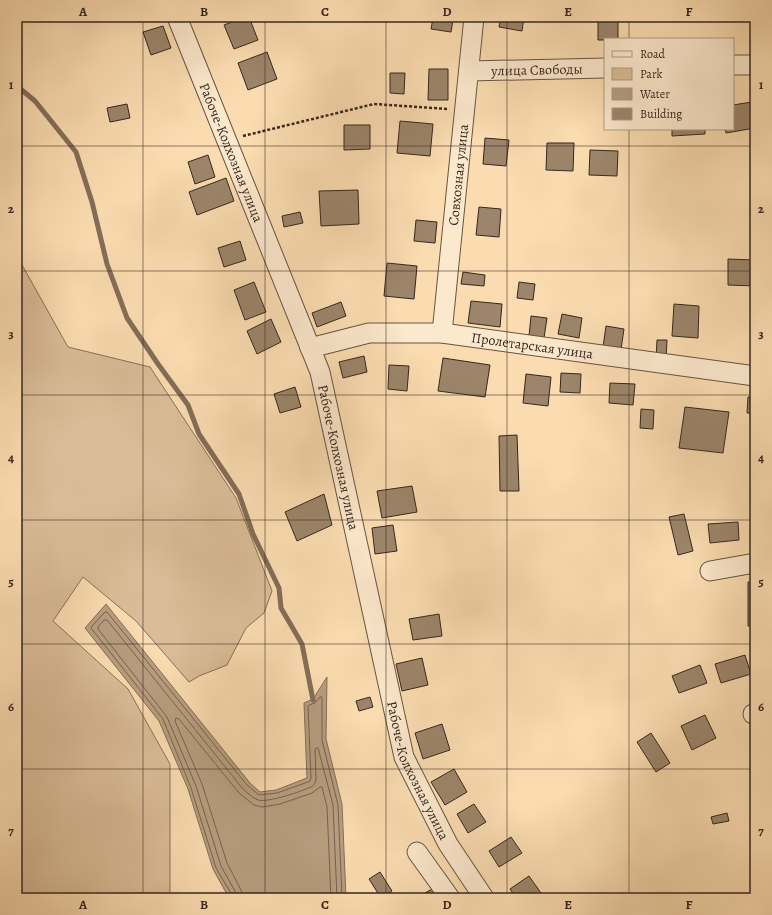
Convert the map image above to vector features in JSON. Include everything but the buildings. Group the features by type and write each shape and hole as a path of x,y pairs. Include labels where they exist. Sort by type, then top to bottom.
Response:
{"street":[{"name":"Рабоче-Колхозная улица","path":"177,17 320,372 404,757 448,844 484,898"},
{"name":"Совхозная улица","path":"442,333 474,17"},
{"path":"734,65 755,65"},
{"name":"улица Свободы","path":"468,71 604,68"},
{"name":"Пролетарская улица","path":"310,348 369,333 442,333 755,376"},
{"path":"710,571 755,563"},
{"path":"417,852 450,898"}],"path":[{"path":"227,140 374,104 464,110"}],"green space":[{"path":"17,256 68,347 150,367 236,498 272,591 264,613 246,628 227,665 199,676 189,682 136,621 83,577 53,621 128,689 170,764 170,898 17,898"}],"water":[{"path":"106,604 250,783 260,792 276,790 307,778 304,703 313,699 327,677 326,739 342,804 346,898 229,898 213,869 188,789 159,721 85,628"}],"waterway":[{"path":"17,86 35,101 76,152 92,202 107,264 127,318 188,405 199,434 239,494 253,534 279,588 281,608 302,644 313,700"}]}
